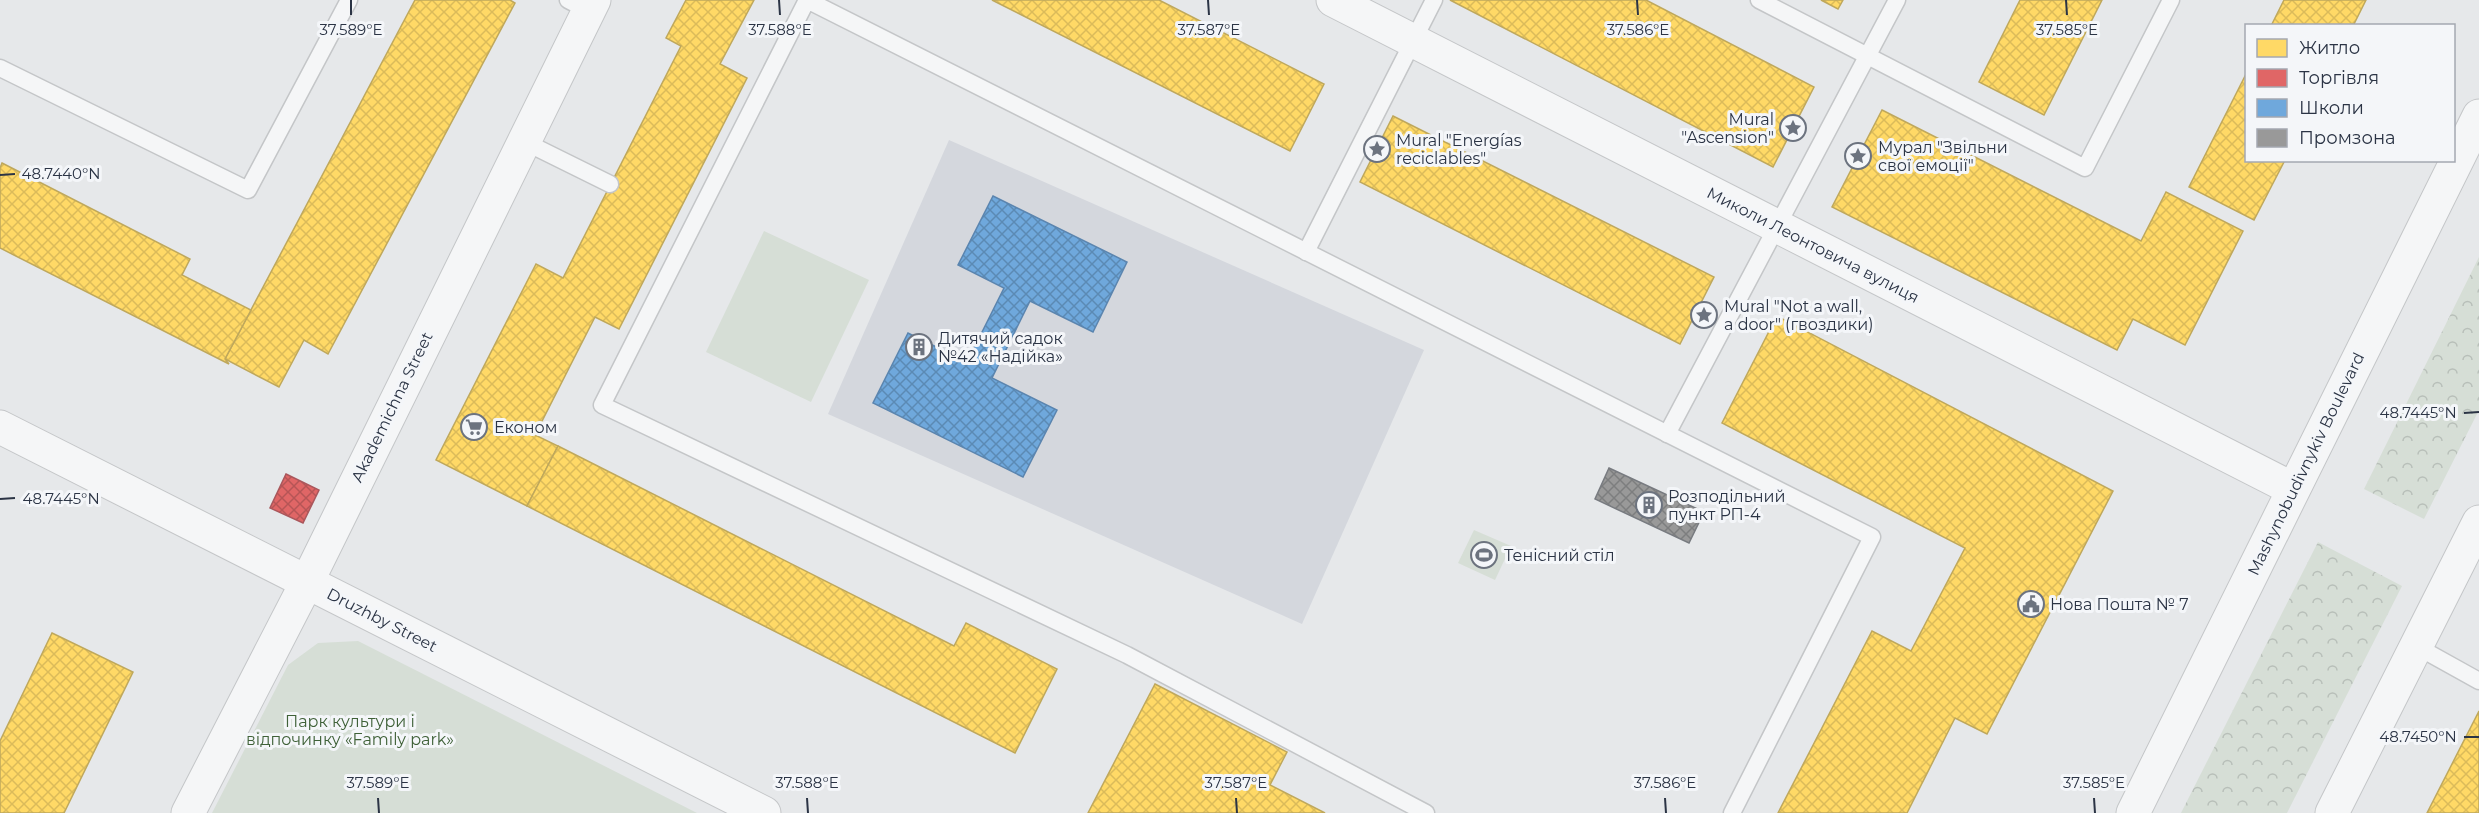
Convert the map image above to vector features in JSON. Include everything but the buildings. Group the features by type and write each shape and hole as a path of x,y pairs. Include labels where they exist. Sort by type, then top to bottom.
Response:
{"street":[{"name":"Миколи Леонтовича вулиця","path":"1333,0 2294,489"},
{"name":"Akademichna Street","path":"188,813 307,582 523,141 584,4"},
{"name":"Mashynobudivnykiv Boulevard","path":"2133,813 2479,116"},
{"name":"Druzhby Street","path":"0,427 764,813"},
{"path":"2332,813 2479,522"}],"lane":[{"path":"0,68 248,190 349,0"},
{"path":"1425,813 1127,655 602,405 807,0 1872,537 1732,813"},
{"path":"1306,252 1434,0"},
{"path":"1759,0 2085,168 2170,0"},
{"path":"1667,434 1898,0"},
{"path":"523,141 610,184"},
{"path":"2416,646 2479,681"}],"shaded area":[{"path":"949,140 1424,350 1302,624 828,414"}],"green space":[{"path":"764,231 869,280 811,402 706,352"},
{"path":"2479,257 2479,410 2424,519 2364,489"},
{"name":"Тенісний стіл","path":"1474,530 1511,546 1495,580 1458,563"},
{"path":"2318,542 2402,586 2287,813 2181,813"},
{"name":"Парк культури і відпочинку «Family park»","path":"358,641 697,813 212,813 288,665 318,643"}],"place":[{"name":"Mural \"Ascension\"","path":"1793,128"},
{"name":"Mural \"Energías reciclables\"","path":"1377,149"},
{"name":"Мурал \"Звільни свої емоції\"","path":"1858,156"},
{"name":"Mural \"Not a wall, a door\" (гвоздики)","path":"1704,315"},
{"name":"Дитячий садок №42 «Надійка»","path":"919,347"},
{"name":"Економ","path":"474,427"},
{"name":"Розподільний пункт РП-4","path":"1649,505"},
{"name":"Тенісний стіл","path":"1484,555"},
{"name":"Нова Пошта № 7","path":"2031,604"}]}
